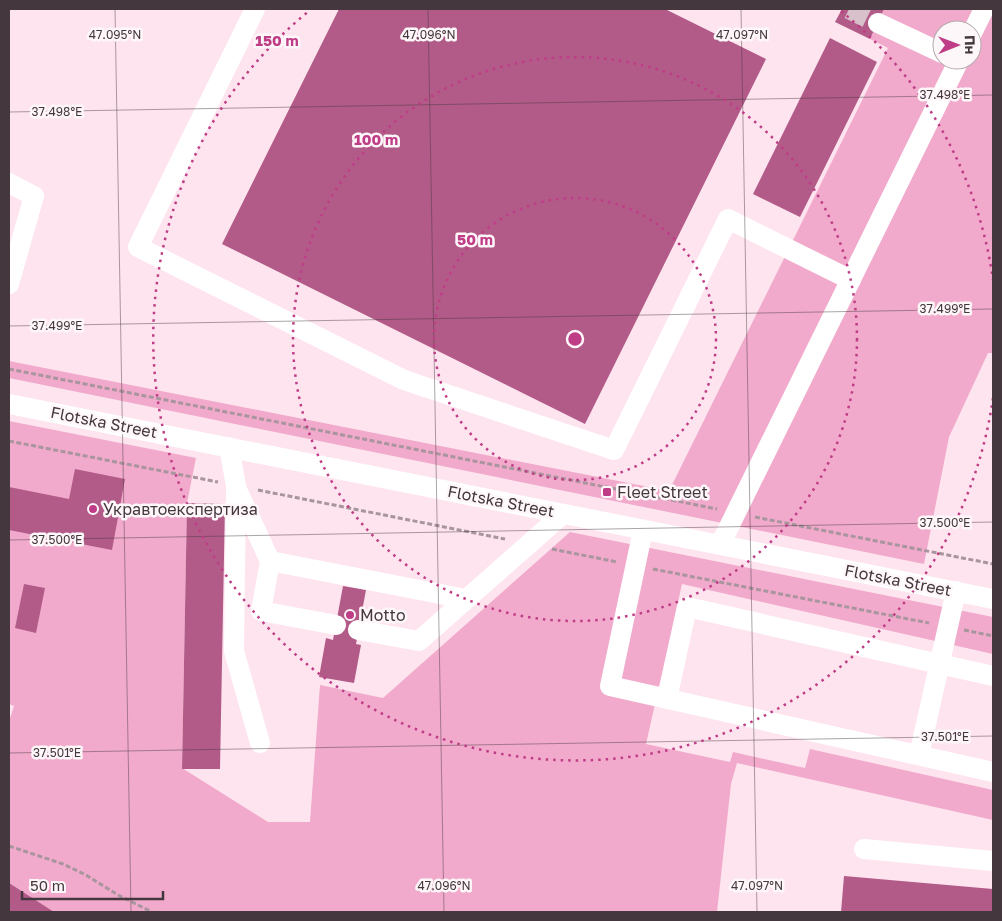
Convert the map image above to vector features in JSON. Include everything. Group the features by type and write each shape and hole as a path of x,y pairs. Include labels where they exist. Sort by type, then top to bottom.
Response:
{"street":[{"path":"255,9 138,247 404,380 614,450 728,219 851,280"},
{"path":"878,23 932,49"},
{"path":"720,545 851,280 949,70"},
{"path":"9,183 34,196 9,284"},
{"name":"Flotska Street","path":"9,404 993,599"},
{"path":"229,447 236,486 234,651 260,743"},
{"path":"236,486 270,561 261,611 336,625"},
{"path":"358,630 419,642 563,514"},
{"path":"643,530 610,686 993,772"},
{"path":"270,561 466,599"},
{"path":"919,755 956,592"},
{"path":"667,699 687,608 993,676"},
{"path":"864,849 993,861"}],"path":[{"path":"9,369 993,564"},
{"path":"9,441 993,636"},
{"path":"9,846 63,864 152,912"},
{"path":"136,904 141,912"}],"shaded area":[{"path":"884,9 993,9 993,353 988,353 949,437 924,564 9,378 9,361 669,491 888,48 870,39"},
{"path":"9,421 196,458 187,503 182,768 268,822 310,822 320,685 383,698 570,532 993,617 993,654 682,584 646,744 730,762 733,752 805,768 810,749 993,790 993,820 737,763 731,784 717,912 9,912 9,721 14,706 9,704"}],"building":[{"path":"339,9 665,9 766,59 585,424 222,244"},
{"path":"842,9 884,9 870,39 835,22"},
{"path":"830,38 877,62 800,217 753,194"},
{"path":"75,469 125,479 112,550 9,530 9,487 69,499"},
{"path":"187,503 225,504 220,769 182,769"},
{"path":"24,584 45,588 36,633 15,628"},
{"path":"343,586 366,590 356,644 361,645 354,683 319,677 326,638 333,640"},
{"path":"844,876 993,889 993,912 841,912"},
{"path":"9,883 54,912 9,912"}],"tunnel":[{"path":"849,9 878,23"}],"place":[{"name":"Fleet Street","path":"607,492"},
{"name":"Укравтоекспертиза","path":"93,509"},
{"name":"Motto","path":"350,615"}]}
